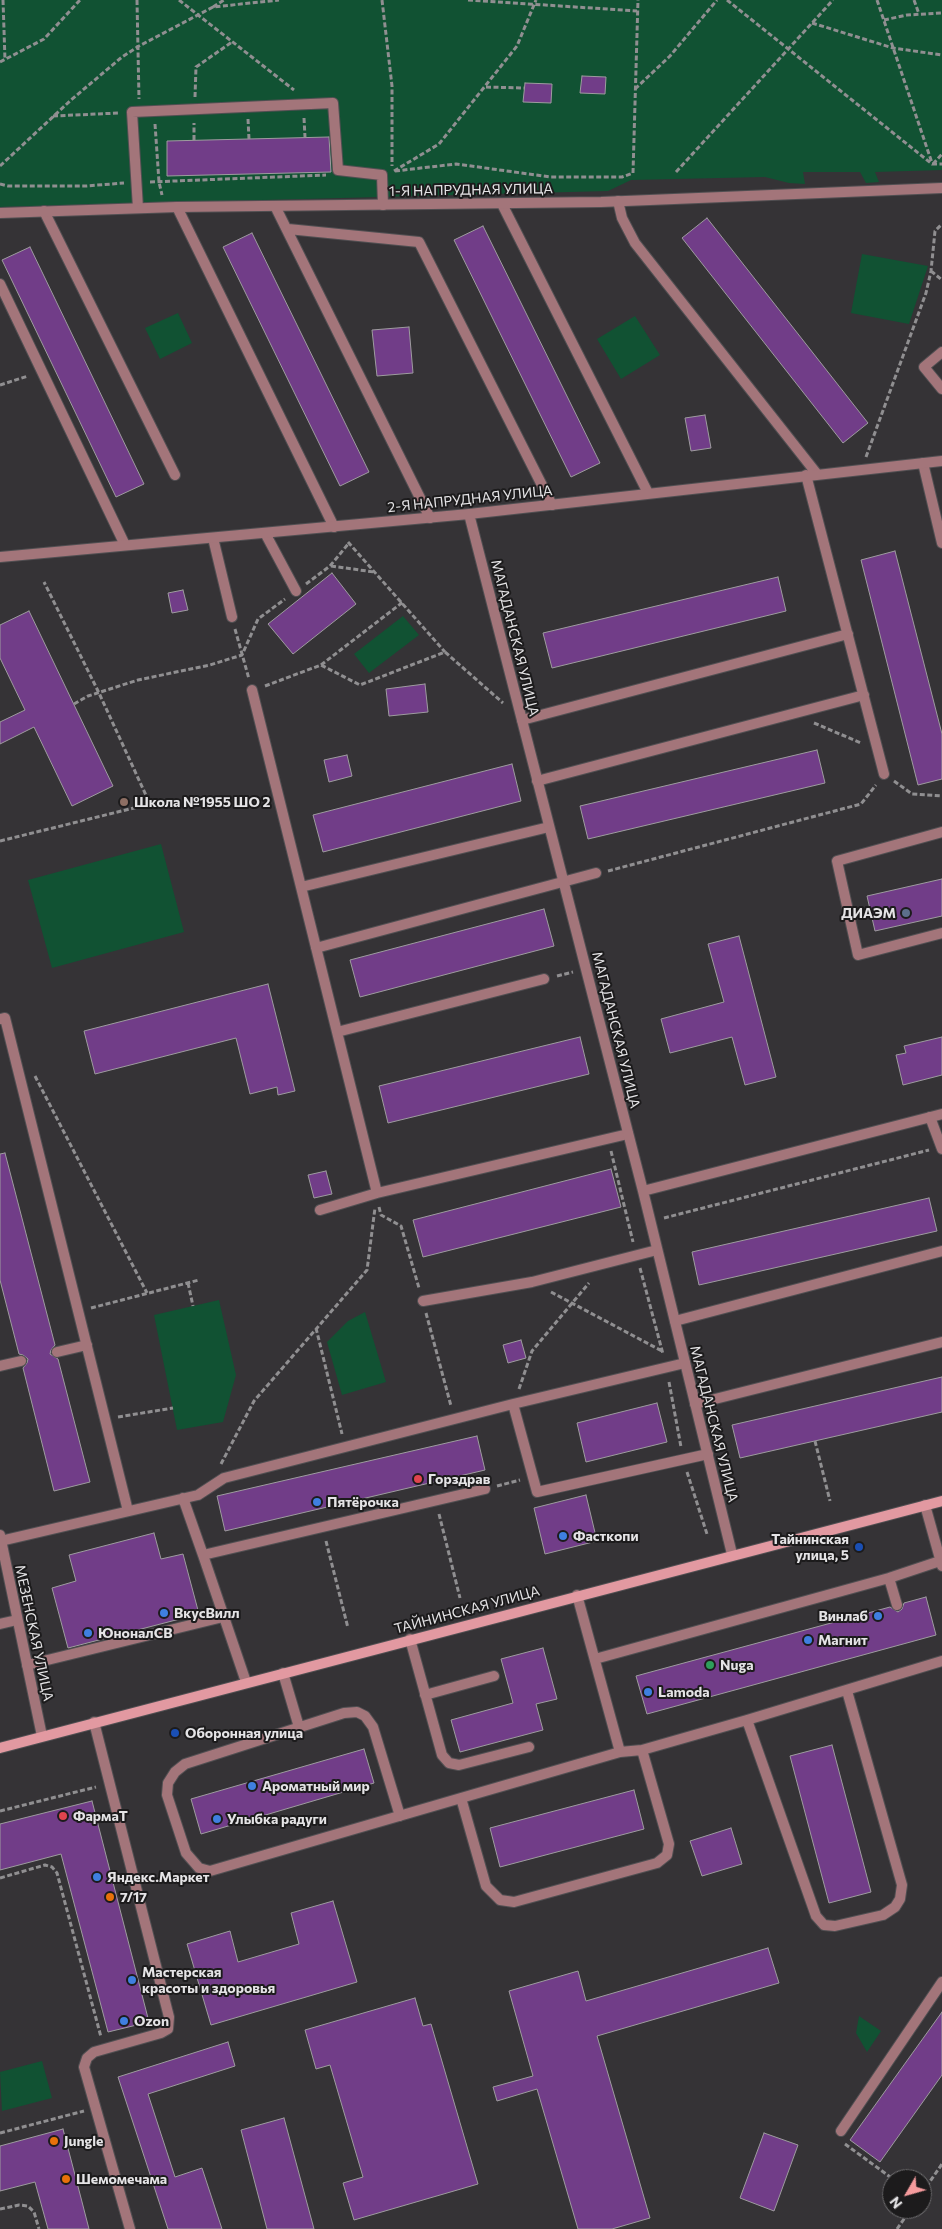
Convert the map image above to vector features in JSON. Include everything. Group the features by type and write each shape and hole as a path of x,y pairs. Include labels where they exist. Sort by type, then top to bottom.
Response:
{"main road":[{"name":"ТАЙНИНСКАЯ УЛИЦА","path":"0,1748 732,1554 942,1501"}],"street":[{"path":"138,208 136,112 333,104 338,170 382,175 383,205"},
{"name":"1-Я НАПРУДНАЯ УЛИЦА","path":"0,213 166,207 618,201 942,188"},
{"path":"618,201 622,218 635,243 812,475 848,634 884,774"},
{"path":"502,204 648,494"},
{"path":"275,206 430,518"},
{"path":"177,207 334,526"},
{"path":"44,211 175,475"},
{"path":"288,229 419,242 552,505"},
{"path":"0,284 125,546"},
{"path":"942,352 924,367 942,389"},
{"name":"2-Я НАПРУДНАЯ УЛИЦА","path":"0,557 430,518 942,461"},
{"path":"923,463 942,544"},
{"name":"МАГАДАНСКАЯ УЛИЦА","path":"469,514 643,1191 732,1554"},
{"path":"265,533 296,591"},
{"path":"214,538 232,617"},
{"path":"522,720 848,634"},
{"path":"252,690 377,1193"},
{"path":"538,781 864,695"},
{"path":"301,887 549,827"},
{"path":"942,832 837,861 858,955 942,933"},
{"path":"316,948 596,874"},
{"path":"337,1032 544,979"},
{"path":"0,1019 6,1018 128,1511"},
{"path":"643,1191 942,1114"},
{"path":"930,1117 941,1148"},
{"path":"320,1210 377,1193 628,1134"},
{"path":"423,1300 532,1282 657,1250"},
{"path":"675,1321 942,1251"},
{"path":"695,1404 942,1342"},
{"path":"57,1352 87,1345"},
{"path":"0,1366 21,1361"},
{"path":"1,1538 198,1495 224,1478 513,1404 685,1363"},
{"path":"513,1404 537,1492 708,1454"},
{"path":"203,1555 485,1489"},
{"path":"183,1498 246,1682"},
{"path":"595,1659 941,1564 925,1505"},
{"name":"МЕЗЕНСКАЯ УЛИЦА","path":"1,1538 42,1736"},
{"path":"889,1578 897,1605"},
{"path":"577,1595 620,1752"},
{"path":"27,1665 223,1618"},
{"path":"0,1624 18,1620"},
{"path":"410,1639 442,1755 449,1763 459,1766 529,1747"},
{"path":"400,1816 373,1728 365,1716 357,1712 344,1713 186,1764 175,1772 168,1783 167,1794 186,1853 199,1868 210,1871 400,1816 461,1798 620,1752 642,1750 747,1720 942,1661"},
{"path":"283,1672 299,1727"},
{"path":"425,1695 494,1676"},
{"path":"747,1720 816,1916 824,1925 835,1926 883,1915 895,1907 900,1899 902,1885 847,1691"},
{"path":"94,1722 169,2017 168,2029 161,2033 94,2052 86,2058 84,2066 130,2229"},
{"path":"461,1798 486,1886 500,1900 514,1902 657,1863 667,1855 670,1844 642,1750"},
{"path":"840,2131 942,1982"}],"path":[{"path":"3,0 5,60"},
{"path":"0,62 44,39 80,0"},
{"path":"53,116 136,112 137,0"},
{"path":"179,0 290,89 303,94 305,138"},
{"path":"0,166 53,116 122,57 138,46 224,0"},
{"path":"213,7 279,0"},
{"path":"382,0 392,86 392,172"},
{"path":"468,0 637,11"},
{"path":"392,172 439,144 517,46 536,0"},
{"path":"392,172 456,164 550,177 622,178 633,173 638,0"},
{"path":"635,89 670,56 717,0"},
{"path":"727,0 787,50 932,164 942,164"},
{"path":"676,172 833,0"},
{"path":"878,0 932,164"},
{"path":"914,0 919,14"},
{"path":"884,20 942,12"},
{"path":"812,23 893,48 942,55"},
{"path":"194,140 196,68 233,42"},
{"path":"485,87 524,88"},
{"path":"154,111 158,182 166,207"},
{"path":"932,164 942,154"},
{"path":"0,184 8,186 86,186 136,182 331,175 338,170"},
{"path":"862,470 931,272 935,231 942,224"},
{"path":"931,272 942,280"},
{"path":"0,385 42,372"},
{"path":"334,526 403,602 445,652 522,720"},
{"path":"74,704 99,693 138,680 210,665 242,655 258,619 330,566 349,543"},
{"path":"330,566 375,572"},
{"path":"0,841 150,804 99,693 44,582"},
{"path":"232,617 252,690 321,665 403,602"},
{"path":"321,665 360,685 445,652"},
{"path":"793,714 878,750"},
{"path":"596,874 861,804 884,774 912,794 942,796"},
{"path":"32,1069 147,1294"},
{"path":"608,1139 636,1255 667,1367 683,1460 707,1534"},
{"path":"650,1222 941,1148"},
{"path":"216,1471 228,1456 254,1402 316,1327 367,1270 377,1193"},
{"path":"513,1404 532,1351 606,1263"},
{"path":"78,1311 199,1280"},
{"path":"532,1282 685,1363"},
{"path":"188,1283 193,1306"},
{"path":"316,1327 345,1446"},
{"path":"105,1419 173,1408"},
{"path":"815,1441 830,1502"},
{"path":"485,1489 533,1476"},
{"path":"436,1500 460,1598"},
{"path":"322,1527 348,1628"},
{"path":"0,1811 110,1783"},
{"path":"0,1878 44,1865 52,1867 57,1873 104,2049"},
{"path":"0,2133 96,2107"},
{"path":"840,2131 844,2144 882,2171"},
{"path":"932,2178 942,2164"},
{"path":"0,2210 19,2205 28,2206 34,2212 38,2229"}],"green space":[{"path":"0,0 942,0 942,170 875,172 879,182 866,183 860,172 803,172 805,184 789,183 765,177 631,180 608,191 0,207"},
{"path":"862,254 928,266 909,324 851,313"},
{"path":"178,313 192,343 160,359 145,328"},
{"path":"635,316 660,355 621,379 597,339"},
{"path":"403,616 419,635 369,673 354,654"},
{"path":"161,844 184,932 52,968 28,880"},
{"path":"219,1300 236,1375 223,1422 177,1430 154,1315"},
{"path":"365,1312 386,1382 342,1395 327,1342 348,1321"},
{"path":"859,2016 881,2031 867,2052 856,2033"},
{"path":"42,2061 52,2098 2,2111 0,2072"}],"building":[{"path":"582,76 606,77 605,94 580,93"},
{"path":"525,83 552,84 551,103 523,102"},
{"path":"329,137 331,172 167,176 167,141"},
{"path":"707,218 868,423 843,443 682,238"},
{"path":"483,226 600,463 571,477 454,240"},
{"path":"252,233 369,472 340,486 223,247"},
{"path":"30,247 144,484 116,497 2,260"},
{"path":"409,327 413,373 377,376 372,330"},
{"path":"705,415 711,448 691,451 685,418"},
{"path":"895,551 942,734 942,779 918,785 861,560"},
{"path":"332,573 356,604 293,654 268,624"},
{"path":"778,577 786,611 552,668 543,633"},
{"path":"183,590 188,610 172,613 168,593"},
{"path":"29,611 113,786 72,806 34,727 0,744 0,722 25,710 0,658 0,625"},
{"path":"425,684 428,712 389,716 386,689"},
{"path":"817,750 825,783 588,839 580,806"},
{"path":"347,755 352,776 329,782 324,760"},
{"path":"512,764 521,801 323,852 313,815"},
{"path":"942,879 942,916 875,931 867,896"},
{"path":"544,909 554,946 360,997 350,960"},
{"path":"739,936 776,1077 745,1085 732,1037 670,1053 661,1019 724,1002 708,944"},
{"path":"268,984 295,1091 278,1095 277,1087 250,1094 236,1038 95,1074 84,1031"},
{"path":"580,1037 589,1074 388,1123 379,1086"},
{"path":"942,1037 942,1075 903,1085 896,1055 906,1053 904,1046"},
{"path":"5,1153 55,1345 50,1354 58,1359 90,1482 54,1491 23,1368 28,1359 19,1354 0,1280 0,1154"},
{"path":"611,1169 621,1207 423,1257 413,1220"},
{"path":"326,1171 332,1194 314,1198 308,1175"},
{"path":"929,1198 937,1231 699,1285 692,1252"},
{"path":"521,1340 526,1358 508,1363 503,1345"},
{"path":"942,1377 942,1412 740,1458 732,1425"},
{"path":"657,1403 667,1442 586,1462 577,1423"},
{"path":"477,1436 485,1470 225,1531 217,1496"},
{"path":"586,1495 597,1541 545,1554 534,1508"},
{"path":"154,1533 161,1559 183,1554 199,1614 68,1648 52,1588 76,1581 69,1555"},
{"path":"926,1597 936,1635 647,1714 636,1676 890,1607 898,1612 902,1609 904,1603"},
{"path":"543,1648 557,1699 536,1704 543,1730 460,1752 451,1720 513,1703 501,1659"},
{"path":"832,1745 871,1892 829,1903 790,1756"},
{"path":"364,1749 374,1783 201,1834 191,1799"},
{"path":"634,1790 644,1829 500,1867 490,1828"},
{"path":"92,1801 149,2022 108,2032 61,1854 0,1870 0,1824"},
{"path":"731,1828 742,1864 702,1876 690,1841"},
{"path":"333,1901 357,1982 211,2025 187,1944 230,1931 238,1962 299,1944 291,1913"},
{"path":"768,1948 779,1983 597,2036 650,2218 612,2229 578,2229 537,2089 497,2101 493,2087 533,2076 509,1991 578,1971 586,2001"},
{"path":"415,1998 423,2026 431,2024 478,2184 354,2220 343,2183 363,2177 330,2065 316,2069 305,2030"},
{"path":"942,2012 942,2075 880,2162 850,2140"},
{"path":"228,2042 235,2066 148,2094 175,2177 202,2168 222,2229 168,2229 118,2077"},
{"path":"284,2118 314,2229 267,2229 241,2130"},
{"path":"63,2129 89,2229 48,2229 35,2182 0,2191 0,2146"},
{"path":"764,2133 798,2145 774,2211 740,2198"}],"place":[{"name":"Школа №1955 ШО 2","path":"124,802"},
{"name":"ДИАЭМ","path":"906,913"},
{"name":"Горздрав","path":"418,1479"},
{"name":"Пятёрочка","path":"317,1502"},
{"name":"Фасткопи","path":"563,1536"},
{"name":"Тайнинская улица, 5","path":"859,1547"},
{"name":"ВкусВилл","path":"164,1613"},
{"name":"Винлаб","path":"878,1616"},
{"name":"ЮноналСВ","path":"88,1633"},
{"name":"Магнит","path":"808,1640"},
{"name":"Nuga","path":"710,1665"},
{"name":"Lamoda","path":"648,1692"},
{"name":"Оборонная улица","path":"175,1733"},
{"name":"Ароматный мир","path":"252,1786"},
{"name":"ФармаТ","path":"63,1816"},
{"name":"Улыбка радуги","path":"217,1819"},
{"name":"Яндекс.Маркет","path":"97,1877"},
{"name":"7/17","path":"110,1897"},
{"name":"Мастерская красоты и здоровья","path":"132,1980"},
{"name":"Ozon","path":"124,2021"},
{"name":"Jungle","path":"54,2141"},
{"name":"Шемомечама","path":"66,2179"}]}
